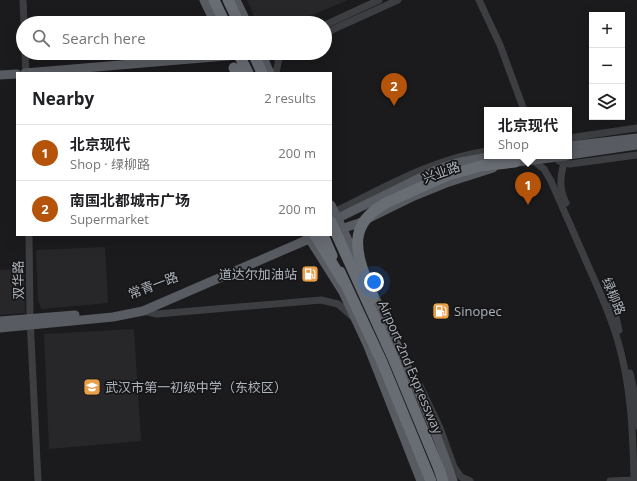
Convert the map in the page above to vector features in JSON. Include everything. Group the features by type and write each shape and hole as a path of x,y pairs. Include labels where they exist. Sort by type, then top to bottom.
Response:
{"highway":[{"path":"214,0 221,16"},
{"path":"228,0 236,16"},
{"path":"237,60 247,72"},
{"path":"256,60 262,72"},
{"path":"393,358 358,253 358,242 362,222 378,207 448,175 481,166 515,162"},
{"name":"Airport 2nd Expressway","path":"333,216 443,481"},
{"path":"309,236 344,280"},
{"name":"Airport 2nd Expressway","path":"322,236 382,362 431,481"}],"main road":[{"path":"204,0 212,16"},
{"path":"236,0 244,16"},
{"path":"37,72 167,60"},
{"path":"233,60 236,71"},
{"path":"264,60 270,72"},
{"path":"0,75 16,74"},
{"path":"572,146 637,138"},
{"name":"兴业路","path":"572,157 637,146"},
{"name":"兴业路","path":"333,216 436,170 456,163 484,158"},
{"name":"兴业路","path":"332,232 342,229 446,183 490,168 515,162 538,159"},
{"path":"333,216 342,229 426,408 443,450 453,481"},
{"path":"309,236 343,292 368,346 421,481"},
{"name":"常青一路","path":"0,328 31,322 113,312 142,305 309,236"},
{"name":"常青一路","path":"0,320 31,322 113,317 143,311 309,236"}],"street":[{"path":"23,0 24,16"},
{"path":"332,21 379,0"},
{"path":"332,30 398,0"},
{"path":"479,0 500,45 523,107"},
{"path":"25,60 26,72"},
{"path":"276,72 279,60"},
{"path":"572,138 637,128"},
{"path":"333,216 412,174 446,160 484,151"},
{"path":"567,159 570,164 637,155"},
{"name":"绿柳路","path":"566,159 560,178 562,194 616,317 634,391 637,426"},
{"name":"绿柳路","path":"531,160 544,169 551,181 608,311 618,338 629,395 633,434 635,480"},
{"name":"双华路","path":"29,236 38,481"},
{"name":"常青一路","path":"143,311 157,314 321,300 338,304 356,320"},
{"path":"389,328 395,334 440,428 454,467 461,477 470,481"},
{"path":"610,481 635,480"}],"shaded area":[{"path":"247,0 348,0 310,16 254,16"},
{"path":"105,247 108,303 42,309 38,301 36,250"},
{"path":"24,268 25,313 0,315 0,270"},
{"name":"武汉市第一初级中学（东校区）","path":"134,329 141,441 49,449 44,334"}],"place":[{"name":"南国北都城市广场","path":"394,106"},
{"name":"北京现代","path":"528,205"},
{"name":"道达尔加油站","path":"310,274"},
{"name":"Sinopec","path":"441,311"},
{"name":"武汉市第一初级中学（东校区）","path":"92,387"}]}
